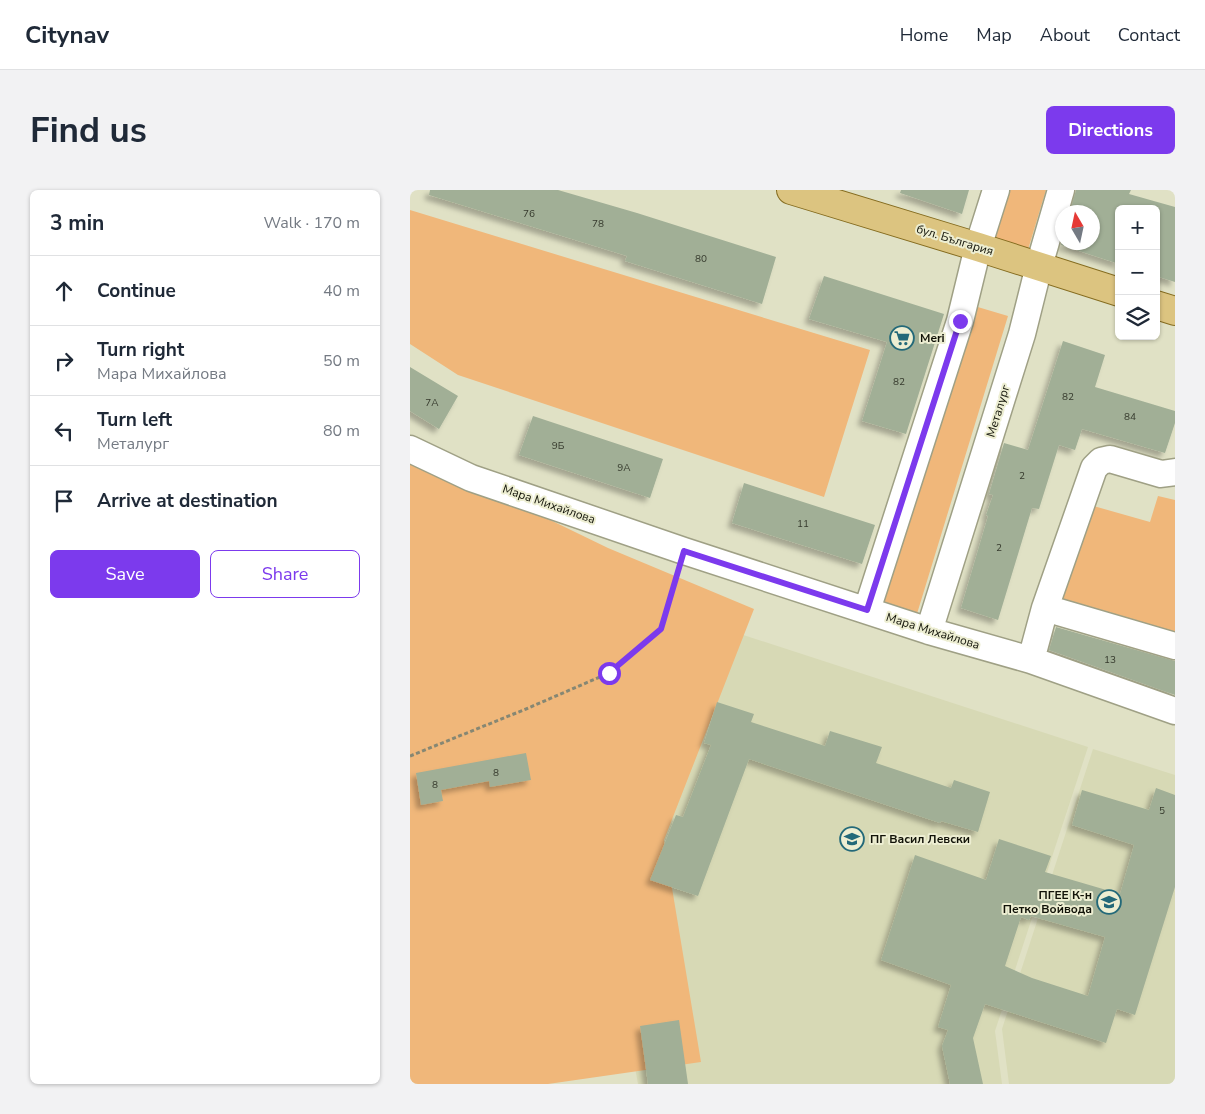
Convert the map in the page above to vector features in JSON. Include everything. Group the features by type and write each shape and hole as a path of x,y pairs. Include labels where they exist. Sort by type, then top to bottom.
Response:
{"main road":[{"name":"бул. България","path":"791,190 1115,291"},
{"path":"1160,306 1175,311"}],"street":[{"path":"867,610 960,321 978,247 996,190"},
{"name":"Металург","path":"929,631 1022,334 1061,190"},
{"name":"Мара Михайлова","path":"410,449 471,478 684,551 929,631 1031,660 1175,711"},
{"path":"1031,660 1045,608 1094,468 1101,461 1110,459 1161,474 1175,472"},
{"path":"1045,608 1175,646"}],"path":[{"path":"410,756 609,673 661,629 684,551"}],"shaded area":[{"path":"1009,190 1046,190 1027,253 993,243"},
{"path":"410,210 870,350 824,497 458,375 410,344"},
{"path":"971,305 1008,316 916,617 880,606"},
{"path":"410,452 608,548 754,609 664,840 701,1062 548,1084 410,1084"},
{"path":"1158,496 1175,500 1175,639 1054,604 1083,503 1150,522"},
{"name":"ПГ Васил Левски","path":"728,630 1088,747 995,1031 1002,1084 638,1084 611,931"},
{"name":"ПГЕЕ К-н Петко Войвода","path":"1093,749 1175,775 1175,1084 1009,1084 1002,1029"}],"building":[{"path":"430,190 558,190 776,257 762,304 625,261 627,256 429,195"},
{"path":"901,190 969,190 962,214 900,193"},
{"path":"1076,190 1131,190 1129,194 1175,207 1175,282 1160,277 1160,205 1115,205 1115,263 1076,250 1100,250 1100,205 1072,205"},
{"path":"824,276 944,314 906,434 862,421 887,342 809,319"},
{"path":"1063,341 1105,355 1095,387 1175,411 1175,423 1165,453 1082,429 1075,450 1059,445 1039,509 1032,508 998,620 961,608 988,516 986,515 993,495 989,494 1004,443 1028,450"},
{"path":"410,367 458,396 439,429 410,411"},
{"path":"533,416 663,459 650,498 519,455"},
{"path":"744,483 875,525 862,564 732,523"},
{"path":"1056,627 1175,661 1175,695 1049,650"},
{"path":"717,702 754,714 751,722 825,746 830,731 882,747 876,763 951,788 954,780 990,792 978,832 941,821 940,823 749,759 698,896 650,880 676,815 683,817 711,745 704,743"},
{"path":"526,753 531,780 490,787 489,781 441,790 443,801 421,805 416,773"},
{"path":"1156,788 1175,795 1175,887 1135,1015 1117,1009 1106,1043 985,1004 973,1038 983,1084 950,1084 942,1046 948,1030 938,1027 951,985 881,960 915,855 986,880 999,839 1051,856 1045,872 1120,894 1134,845 1072,825 1082,790 1149,810","holes":["1031,916 1105,937 1088,996 1032,978 1005,966 1021,917 1029,920"]},
{"path":"679,1020 688,1084 648,1084 640,1026"}],"place":[{"name":"Meri","path":"902,338"},
{"name":"ПГ Васил Левски","path":"852,839"},
{"name":"ПГЕЕ К-н Петко Войвода","path":"1109,902"}],"route":[{"path":"609,673 661,629 684,551 867,610 960,321"}]}
